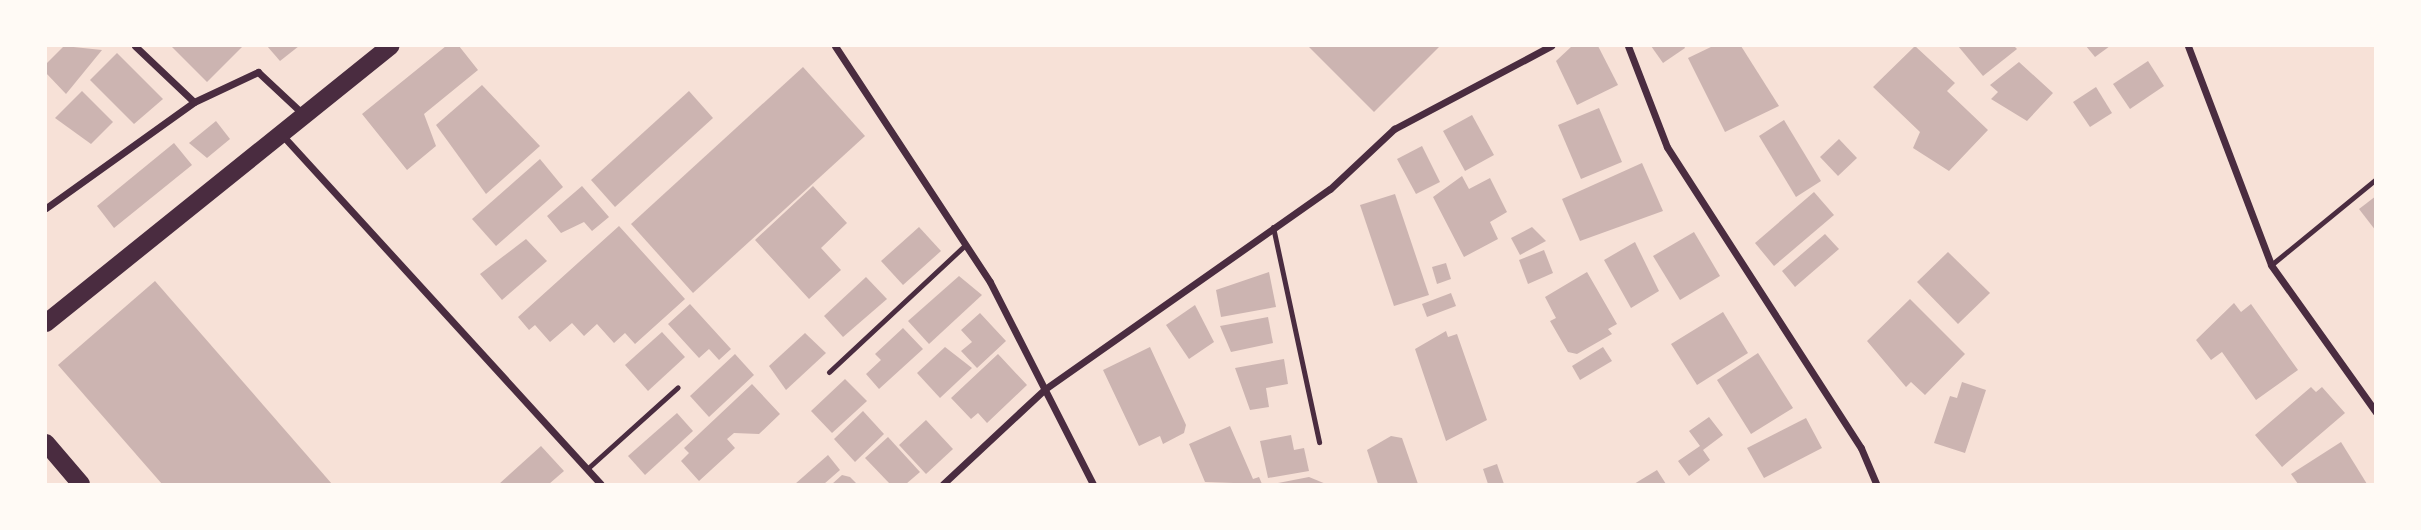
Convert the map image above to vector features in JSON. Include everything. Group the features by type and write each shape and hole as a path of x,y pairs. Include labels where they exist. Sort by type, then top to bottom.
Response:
{"main road":[{"path":"46,323 391,46"},
{"path":"46,443 81,485"}],"street":[{"path":"135,46 194,102"},
{"path":"835,46 965,244 1045,389 1093,485"},
{"path":"943,485 1045,389 1330,189 1394,128 1550,46"},
{"path":"1628,46 1667,147 1861,448 1876,485"},
{"path":"2188,46 2271,265 2375,412"},
{"path":"46,208 194,102 258,72 304,115"},
{"path":"280,134 601,485"}],"lane":[{"path":"2271,265 2375,179"},
{"path":"1273,227 1319,442"},
{"path":"829,372 965,244"},
{"path":"587,470 677,387"}],"building":[{"path":"64,46 102,50 66,94 46,73 46,64"},
{"path":"171,46 243,46 207,82"},
{"path":"267,46 299,46 280,61"},
{"path":"446,46 459,46 478,70 424,114 436,146 407,170 362,114"},
{"path":"1308,46 1440,46 1374,112"},
{"path":"1572,46 1598,46 1618,85 1577,105 1556,61"},
{"path":"1651,46 1684,46 1685,48 1663,63"},
{"path":"1713,46 1741,46 1779,106 1725,132 1688,58"},
{"path":"1915,46 1955,83 1947,91 1988,130 1949,171 1913,148 1920,132 1873,87"},
{"path":"1958,46 2014,46 2017,49 1983,76"},
{"path":"2086,46 2110,46 2095,57"},
{"path":"117,53 163,99 134,124 90,80"},
{"path":"2148,61 2164,86 2130,109 2113,84"},
{"path":"2019,62 2053,93 2027,121 1991,99 1998,92 1990,85"},
{"path":"803,67 865,136 693,293 631,224"},
{"path":"482,85 540,146 486,194 436,125"},
{"path":"2096,87 2112,113 2090,127 2073,102"},
{"path":"82,91 113,122 91,144 55,118"},
{"path":"689,91 713,118 615,207 591,180"},
{"path":"1599,108 1622,162 1581,179 1558,125"},
{"path":"1472,115 1494,155 1465,171 1443,131"},
{"path":"1784,120 1821,181 1796,197 1759,136"},
{"path":"216,121 230,139 207,158 189,143"},
{"path":"1839,139 1857,158 1838,176 1820,157"},
{"path":"174,143 192,165 114,228 97,206"},
{"path":"1422,146 1440,182 1416,194 1397,159"},
{"path":"540,159 563,187 496,246 472,219"},
{"path":"1642,163 1663,211 1580,241 1562,199"},
{"path":"1462,176 1469,189 1490,178 1507,212 1490,222 1498,239 1464,257 1433,197"},
{"path":"582,186 609,217 592,231 584,222 561,233 547,216"},
{"path":"813,186 847,223 821,248 841,270 809,299 755,240"},
{"path":"1814,192 1834,215 1774,266 1755,243"},
{"path":"1395,194 1429,295 1394,306 1360,205"},
{"path":"2376,196 2376,231 2359,209"},
{"path":"619,226 685,299 635,344 625,333 614,343 597,324 584,336 572,323 550,342 535,325 529,330 518,317"},
{"path":"919,227 941,251 903,285 881,261"},
{"path":"1532,227 1546,241 1520,255 1511,238"},
{"path":"1694,232 1720,276 1680,300 1653,256"},
{"path":"1825,234 1839,249 1795,287 1782,271"},
{"path":"526,239 547,261 502,300 480,274"},
{"path":"1635,242 1659,291 1631,308 1604,260"},
{"path":"1544,250 1553,273 1528,284 1519,260"},
{"path":"1948,252 1990,293 1958,324 1917,282"},
{"path":"1446,263 1451,279 1437,284 1432,267"},
{"path":"1269,272 1276,307 1221,317 1216,290"},
{"path":"1587,272 1617,324 1608,329 1612,334 1577,354 1568,352 1550,321 1556,318 1545,297"},
{"path":"959,276 982,295 929,344 908,321"},
{"path":"866,277 887,299 843,337 824,316"},
{"path":"155,281 332,484 162,484 58,365"},
{"path":"1451,293 1456,306 1427,317 1422,304"},
{"path":"1910,299 1965,354 1925,395 1911,382 1906,387 1867,341"},
{"path":"2234,303 2241,312 2251,304 2298,370 2256,400 2222,352 2211,360 2196,340"},
{"path":"690,304 731,349 719,360 709,349 699,358 668,324"},
{"path":"1195,305 1214,342 1189,359 1166,325"},
{"path":"1723,312 1748,353 1697,385 1671,344"},
{"path":"980,313 1006,341 977,368 961,351 972,342 961,330"},
{"path":"1268,317 1273,343 1231,352 1220,326"},
{"path":"903,328 923,349 879,389 866,374 881,360 875,354"},
{"path":"1446,331 1448,337 1457,334 1487,420 1446,441 1415,349"},
{"path":"662,332 685,357 648,391 625,365"},
{"path":"805,333 826,353 786,390 769,366"},
{"path":"945,347 972,368 940,398 917,373"},
{"path":"1150,347 1186,425 1184,433 1163,444 1160,436 1139,446 1103,370"},
{"path":"1603,347 1612,361 1580,380 1572,366"},
{"path":"1758,353 1793,408 1751,434 1717,380"},
{"path":"735,354 754,375 709,417 690,396"},
{"path":"998,354 1027,385 987,423 978,413 971,419 951,398"},
{"path":"1284,359 1288,384 1266,388 1269,407 1250,410 1235,368"},
{"path":"845,379 867,401 832,433 811,411"},
{"path":"1962,382 1986,390 1965,453 1934,443 1950,396 1957,398"},
{"path":"752,384 780,414 759,434 734,433 727,439 735,448 699,481 681,461 689,453 684,448"},
{"path":"2311,387 2316,392 2322,387 2345,413 2282,467 2255,435"},
{"path":"863,411 884,434 855,462 834,439"},
{"path":"677,413 693,431 645,475 628,456"},
{"path":"1709,417 1723,435 1703,450 1710,460 1689,476 1678,461 1700,446 1689,431"},
{"path":"1806,418 1822,448 1764,478 1747,448"},
{"path":"926,420 953,449 926,474 899,445"},
{"path":"1230,426 1253,479 1259,477 1262,484 1205,482 1189,444"},
{"path":"1291,435 1294,450 1304,448 1309,471 1268,478 1260,441"},
{"path":"1391,436 1402,438 1418,484 1378,484 1367,450"},
{"path":"888,437 920,472 906,484 890,484 865,458"},
{"path":"2341,442 2367,484 2298,484 2291,474"},
{"path":"541,446 564,471 549,484 499,484"},
{"path":"828,455 840,470 824,484 795,484"},
{"path":"1497,464 1504,484 1488,484 1483,469"},
{"path":"1657,470 1666,484 1634,484"},
{"path":"842,475 850,477 857,484 832,484"},
{"path":"1309,477 1326,484 1278,484 1278,483"}]}
